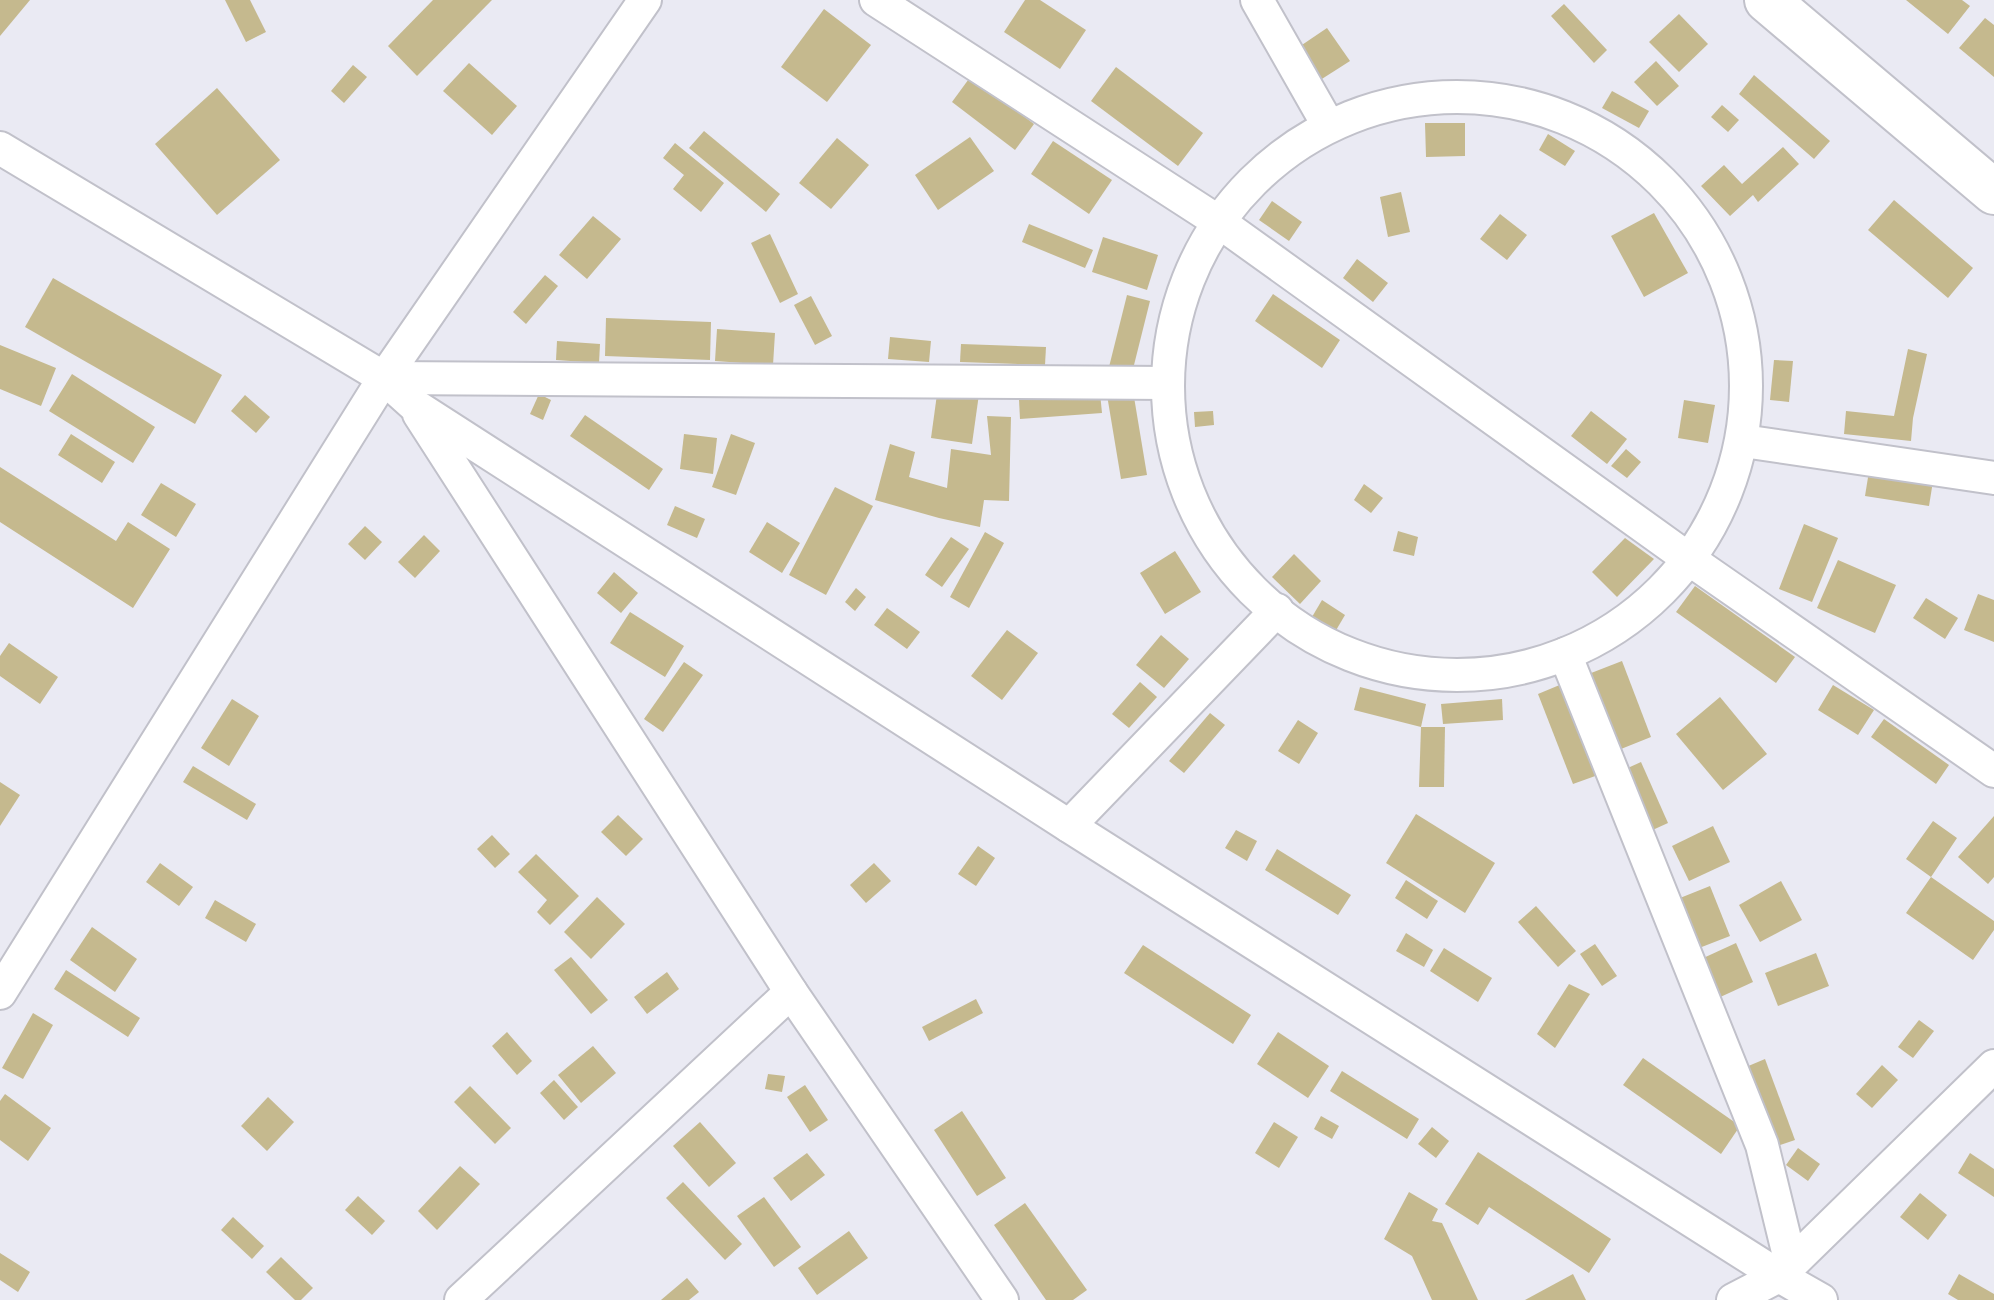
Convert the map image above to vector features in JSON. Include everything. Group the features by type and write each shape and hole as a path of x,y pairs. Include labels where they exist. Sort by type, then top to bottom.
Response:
{"street":[{"path":"0,993 384,378 645,0"},
{"path":"876,0 1222,224 1686,557 1994,771"},
{"path":"1257,0 1327,123"},
{"path":"1767,0 1994,192"},
{"path":"1416,96 1510,98 1632,153 1719,261 1747,365 1750,442 1709,532 1628,623 1549,664 1445,678 1335,651 1254,595 1217,551 1176,459 1166,369 1183,285 1252,177 1327,123 1416,96"},
{"path":"0,148 384,378 414,405 1069,826 1785,1270 1821,1300"},
{"path":"384,378 1168,383"},
{"path":"414,405 791,992 1002,1300"},
{"path":"1750,442 1994,478"},
{"path":"1069,826 1277,610"},
{"path":"1565,654 1762,1145 1785,1270"},
{"path":"461,1300 791,992"},
{"path":"1733,1300 1785,1270 1994,1066"}],"building":[{"path":"0,0 30,0 0,36"},
{"path":"225,0 250,0 266,32 246,42"},
{"path":"433,0 492,0 417,76 388,46"},
{"path":"1025,0 1040,0 1086,30 1060,69 1004,32"},
{"path":"1906,0 1962,0 1970,6 1948,34"},
{"path":"1564,4 1607,50 1594,63 1551,16"},
{"path":"824,9 871,45 827,102 781,67"},
{"path":"1679,14 1708,44 1679,72 1649,42"},
{"path":"1985,18 1994,25 1994,77 1959,48"},
{"path":"1327,28 1350,61 1314,84 1293,51"},
{"path":"1656,61 1679,86 1657,106 1634,82"},
{"path":"469,63 517,106 492,135 443,91"},
{"path":"353,65 367,77 344,103 331,91"},
{"path":"1116,67 1203,133 1178,166 1091,101"},
{"path":"1754,75 1830,141 1814,159 1739,94"},
{"path":"971,76 1034,124 1015,150 952,102"},
{"path":"217,88 280,160 217,215 155,144"},
{"path":"1612,91 1649,111 1639,128 1602,108"},
{"path":"1722,105 1739,120 1728,132 1711,117"},
{"path":"1425,123 1465,123 1465,156 1426,157"},
{"path":"704,131 780,194 766,212 689,148"},
{"path":"1548,134 1575,151 1565,166 1539,150"},
{"path":"970,137 994,171 938,210 915,175"},
{"path":"837,138 869,165 831,209 799,183"},
{"path":"1053,141 1112,180 1089,214 1031,174"},
{"path":"675,143 724,183 701,212 673,189 684,175 663,158"},
{"path":"1783,147 1799,164 1758,202 1753,195 1730,216 1701,186 1724,165 1742,184"},
{"path":"1401,192 1410,232 1388,237 1380,197"},
{"path":"1894,200 1973,268 1948,298 1868,230"},
{"path":"1272,201 1302,222 1289,241 1259,220"},
{"path":"1654,213 1688,273 1644,297 1611,236"},
{"path":"1500,214 1527,235 1507,260 1480,239"},
{"path":"593,216 621,239 587,279 559,255"},
{"path":"1029,224 1093,250 1085,268 1022,242"},
{"path":"770,234 798,294 780,303 751,243"},
{"path":"1103,237 1158,255 1147,290 1092,272"},
{"path":"1357,259 1388,283 1373,302 1343,278"},
{"path":"545,275 558,286 526,324 513,312"},
{"path":"53,278 222,375 195,424 25,327"},
{"path":"1273,294 1340,340 1322,368 1255,321"},
{"path":"1127,295 1150,301 1132,373 1109,367"},
{"path":"811,296 832,336 815,345 794,305"},
{"path":"606,318 711,322 710,360 605,356"},
{"path":"717,329 775,333 773,365 715,361"},
{"path":"890,337 931,341 929,362 888,359"},
{"path":"557,341 600,344 599,363 556,360"},
{"path":"961,344 1046,347 1045,365 960,362"},
{"path":"0,345 56,368 41,406 0,389"},
{"path":"1908,349 1927,354 1911,441 1844,434 1846,411 1894,416"},
{"path":"1774,360 1793,361 1789,402 1770,400"},
{"path":"72,374 155,427 133,463 49,411"},
{"path":"938,387 979,394 972,444 931,438"},
{"path":"1133,391 1147,475 1121,479 1107,395"},
{"path":"1100,393 1102,413 1020,419 1019,400"},
{"path":"539,394 551,400 543,420 530,414"},
{"path":"245,395 270,417 256,433 231,411"},
{"path":"1684,400 1715,405 1708,443 1678,438"},
{"path":"1213,411 1214,425 1195,427 1194,412"},
{"path":"1591,411 1627,439 1607,464 1571,436"},
{"path":"585,415 663,469 649,490 570,436"},
{"path":"987,416 1011,417 1009,501 984,500 980,527 875,500 890,444 915,452 909,477 947,488 951,449 991,455"},
{"path":"71,434 115,462 102,483 58,455"},
{"path":"684,434 717,438 713,474 680,469"},
{"path":"731,434 755,443 736,495 712,487"},
{"path":"1626,449 1641,462 1627,478 1611,466"},
{"path":"1870,465 1934,475 1929,506 1865,496"},
{"path":"0,467 116,541 128,522 170,549 133,608 0,522"},
{"path":"161,483 196,504 176,537 141,515"},
{"path":"1364,484 1383,498 1371,513 1354,500"},
{"path":"835,487 873,506 826,595 789,575"},
{"path":"675,506 705,519 697,538 667,525"},
{"path":"767,522 800,543 782,573 749,552"},
{"path":"1804,524 1838,538 1812,602 1779,589"},
{"path":"365,526 382,542 365,560 348,544"},
{"path":"1398,531 1418,537 1414,556 1393,551"},
{"path":"985,532 1004,543 969,608 950,597"},
{"path":"424,535 440,551 415,578 398,562"},
{"path":"951,537 969,549 942,587 925,575"},
{"path":"1625,538 1654,559 1617,597 1592,572"},
{"path":"1175,551 1201,592 1165,614 1140,573"},
{"path":"1294,554 1321,581 1300,604 1272,577"},
{"path":"1838,560 1896,585 1875,633 1817,608"},
{"path":"614,572 638,593 621,613 597,593"},
{"path":"1695,586 1795,657 1776,683 1676,612"},
{"path":"856,588 866,597 855,611 845,602"},
{"path":"1978,594 1994,600 1994,642 1964,630"},
{"path":"1926,598 1958,618 1945,639 1913,618"},
{"path":"1322,600 1345,615 1335,632 1312,617"},
{"path":"887,608 920,632 907,649 874,625"},
{"path":"630,612 684,646 665,677 610,643"},
{"path":"1007,630 1038,653 1002,700 971,676"},
{"path":"1161,635 1189,659 1164,688 1136,665"},
{"path":"9,643 58,677 40,704 0,676 0,656"},
{"path":"1622,661 1651,737 1616,751 1586,675"},
{"path":"684,662 703,675 663,732 644,719"},
{"path":"1140,682 1157,697 1129,728 1112,714"},
{"path":"1562,684 1598,775 1573,784 1538,694"},
{"path":"1833,685 1874,710 1858,735 1818,710"},
{"path":"1360,687 1426,704 1421,727 1354,710"},
{"path":"1720,697 1767,754 1723,790 1676,734"},
{"path":"232,699 259,716 229,766 201,748"},
{"path":"1502,699 1503,720 1443,724 1441,704"},
{"path":"1210,713 1225,725 1184,773 1169,761"},
{"path":"1884,719 1949,765 1936,784 1871,737"},
{"path":"1298,720 1318,733 1299,764 1278,751"},
{"path":"1421,727 1445,727 1444,787 1419,787"},
{"path":"1641,762 1668,823 1646,833 1619,772"},
{"path":"193,766 256,804 247,820 183,782"},
{"path":"0,782 20,795 0,826"},
{"path":"1416,814 1495,863 1465,913 1386,863"},
{"path":"618,815 643,839 626,856 601,832"},
{"path":"1994,816 1994,877 1988,884 1958,857"},
{"path":"1933,821 1957,838 1931,877 1906,859"},
{"path":"1713,826 1730,862 1689,881 1672,846"},
{"path":"1236,830 1257,841 1247,861 1225,848"},
{"path":"492,835 510,854 495,868 477,849"},
{"path":"978,846 995,858 976,886 958,874"},
{"path":"1277,849 1351,895 1338,915 1265,870"},
{"path":"536,854 579,896 550,925 537,912 547,900 518,872"},
{"path":"160,863 193,887 179,906 146,882"},
{"path":"874,863 891,881 866,903 850,885"},
{"path":"1931,877 1994,921 1994,930 1973,960 1906,913"},
{"path":"1406,880 1438,901 1427,919 1395,898"},
{"path":"1781,881 1802,920 1760,942 1739,905"},
{"path":"1710,886 1730,936 1694,950 1675,900"},
{"path":"597,897 625,924 591,959 564,932"},
{"path":"215,900 256,924 246,942 205,918"},
{"path":"1536,906 1576,951 1558,967 1518,922"},
{"path":"92,927 137,959 115,992 70,960"},
{"path":"1406,933 1433,950 1424,967 1396,951"},
{"path":"1736,943 1753,982 1716,999 1699,960"},
{"path":"1595,944 1617,976 1602,986 1580,954"},
{"path":"1143,945 1251,1015 1233,1044 1124,973"},
{"path":"1444,948 1492,978 1478,1002 1430,971"},
{"path":"1816,953 1829,986 1778,1006 1765,973"},
{"path":"571,957 608,1000 591,1014 554,970"},
{"path":"66,970 140,1018 128,1037 54,989"},
{"path":"667,972 679,989 647,1014 634,997"},
{"path":"1569,984 1590,994 1555,1048 1537,1034"},
{"path":"976,999 983,1013 929,1041 922,1027"},
{"path":"33,1013 53,1025 23,1079 2,1068"},
{"path":"1919,1020 1934,1031 1913,1058 1898,1047"},
{"path":"507,1032 532,1061 517,1075 492,1046"},
{"path":"1278,1032 1329,1066 1308,1098 1257,1064"},
{"path":"593,1046 616,1073 581,1103 558,1075"},
{"path":"1643,1058 1740,1126 1721,1154 1623,1085"},
{"path":"1765,1059 1795,1140 1774,1147 1746,1067"},
{"path":"1882,1065 1898,1080 1872,1108 1856,1094"},
{"path":"1342,1071 1419,1119 1407,1139 1330,1091"},
{"path":"768,1074 785,1076 782,1092 765,1089"},
{"path":"554,1080 578,1107 564,1120 540,1093"},
{"path":"805,1085 828,1120 810,1132 787,1097"},
{"path":"470,1086 511,1128 495,1144 454,1102"},
{"path":"5,1094 51,1128 28,1161 0,1140 0,1101"},
{"path":"268,1097 294,1122 267,1151 241,1126"},
{"path":"962,1111 1006,1178 977,1196 934,1130"},
{"path":"1321,1116 1339,1126 1332,1139 1314,1129"},
{"path":"700,1122 736,1163 709,1187 673,1146"},
{"path":"1274,1122 1298,1137 1279,1168 1255,1153"},
{"path":"1432,1127 1449,1141 1436,1158 1418,1144"},
{"path":"1798,1148 1820,1164 1808,1181 1786,1165"},
{"path":"1478,1152 1611,1239 1589,1273 1489,1207 1478,1225 1445,1204"},
{"path":"807,1153 825,1175 791,1201 773,1178"},
{"path":"1970,1153 1994,1169 1994,1197 1958,1173"},
{"path":"460,1166 480,1184 437,1230 418,1211"},
{"path":"683,1182 742,1244 725,1260 666,1198"},
{"path":"1409,1192 1438,1209 1432,1221 1442,1223 1478,1300 1432,1300 1412,1256 1384,1239"},
{"path":"1920,1193 1947,1215 1928,1240 1900,1217"},
{"path":"358,1196 385,1221 372,1235 345,1210"},
{"path":"764,1197 801,1247 774,1267 737,1216"},
{"path":"1025,1203 1087,1290 1073,1300 1046,1300 994,1225"},
{"path":"233,1217 264,1246 252,1259 221,1230"},
{"path":"849,1231 868,1258 817,1295 798,1268"},
{"path":"0,1253 30,1272 18,1292 0,1280"},
{"path":"281,1257 313,1288 301,1300 295,1300 266,1272"},
{"path":"1573,1274 1586,1300 1525,1300"},
{"path":"1959,1274 1994,1294 1994,1300 1958,1300 1948,1294"},
{"path":"687,1278 699,1292 689,1300 661,1300"}]}
